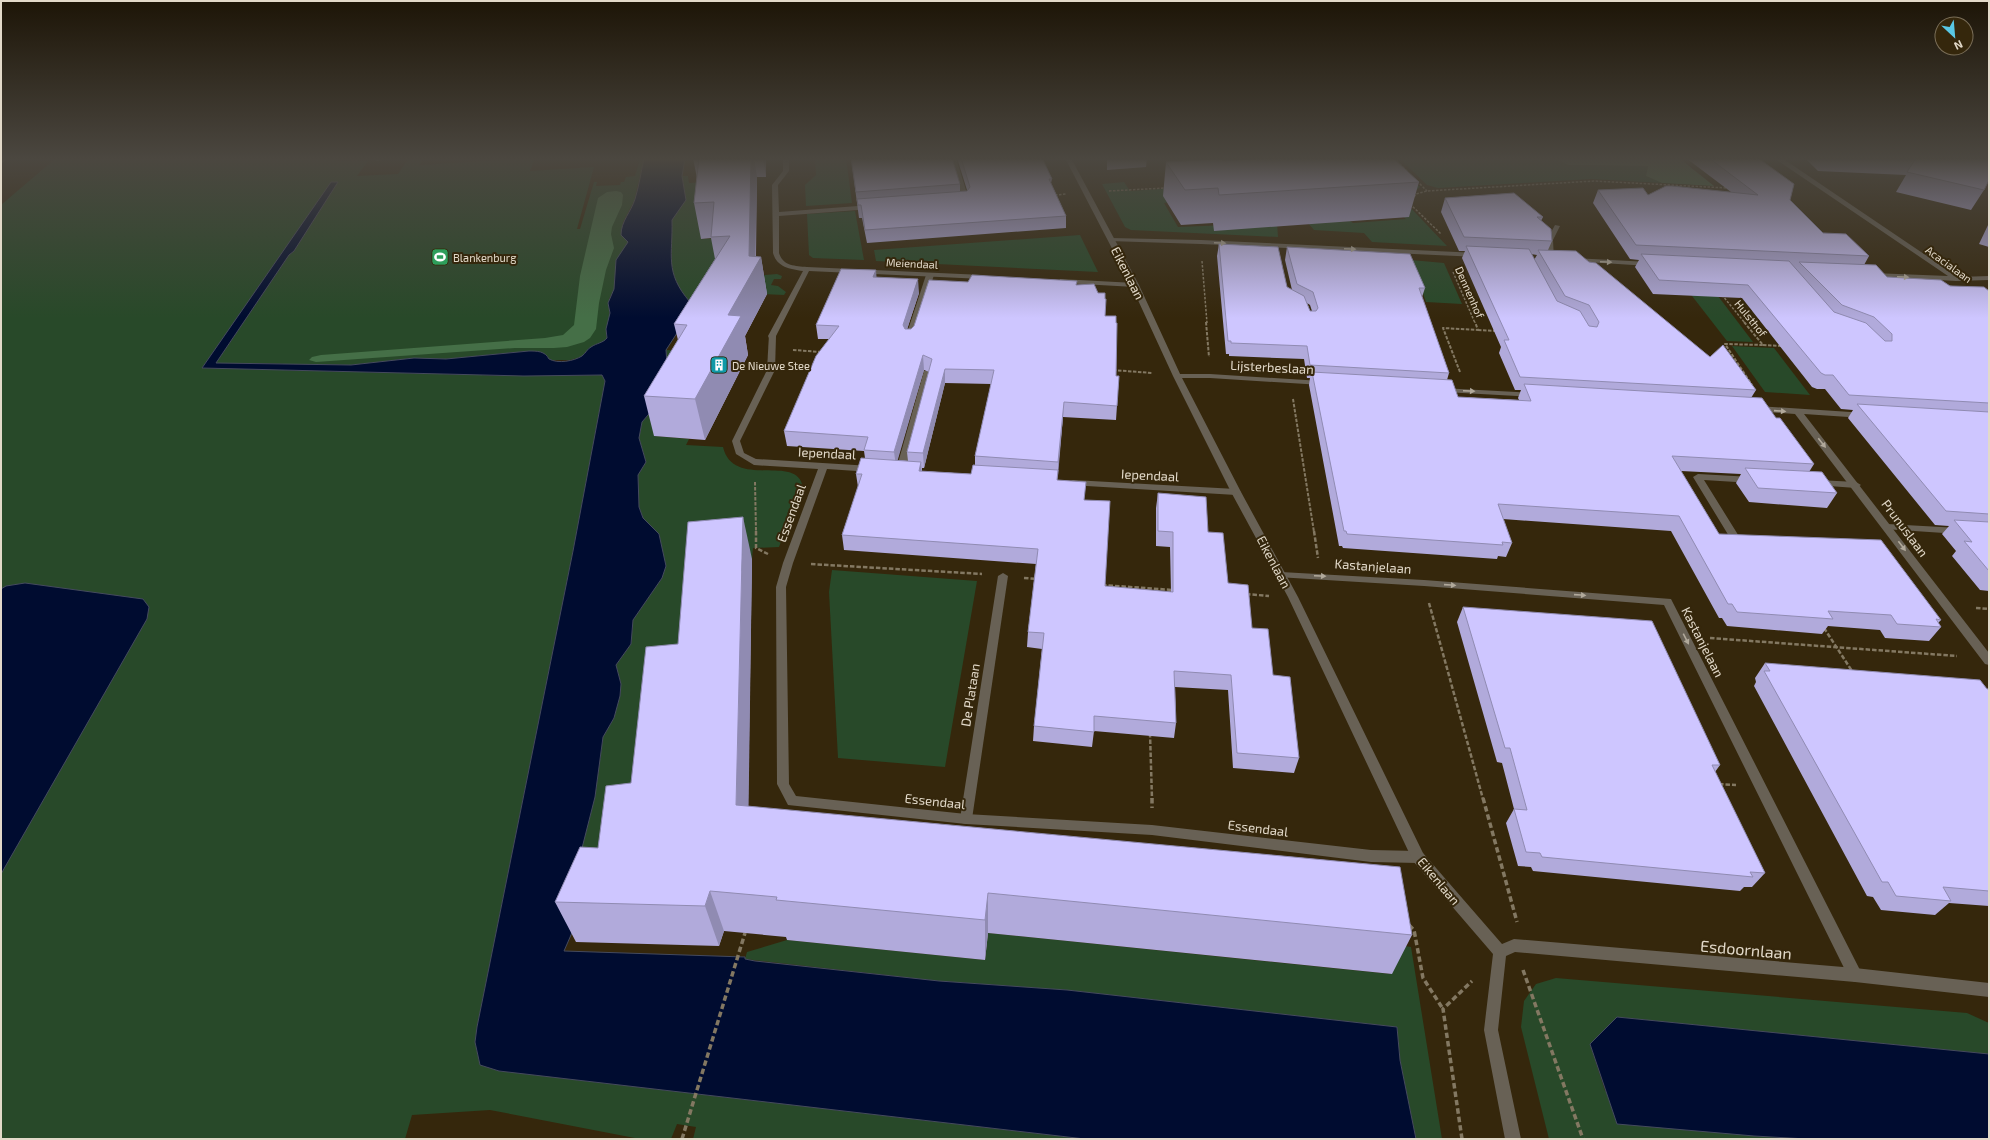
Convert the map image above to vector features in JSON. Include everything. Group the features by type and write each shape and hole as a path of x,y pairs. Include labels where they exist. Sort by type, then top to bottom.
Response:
{"street":[{"path":"775,214 811,211"},
{"name":"Eikenlaan","path":"1096,211 1135,285 1177,376 1236,492 1281,575 1418,857 1500,952"},
{"name":"Acacialaan","path":"1856,211 1956,279 1967,289"},
{"name":"Meiendaal","path":"775,214 777,259 781,263 790,267 989,278"},
{"path":"1543,259 1555,259 1550,240 1557,226"},
{"path":"1111,240 1200,242 1278,250 1483,256"},
{"path":"1567,260 1660,264"},
{"name":"Iependaal","path":"807,268 772,336 771,370 736,441 740,454 754,462 878,469"},
{"path":"909,339 930,275"},
{"path":"1868,275 1956,279 1989,278"},
{"path":"1057,281 1135,285"},
{"path":"901,470 927,372"},
{"name":"Lijsterbeslaan","path":"1177,376 1210,376 1328,383"},
{"path":"1437,389 1547,396"},
{"path":"1745,408 1870,416"},
{"name":"Prunuslaan","path":"1798,412 1856,485 1988,660"},
{"name":"Essendaal","path":"823,466 788,563 781,587 783,784 792,801 966,819 1152,830 1371,856 1418,857"},
{"path":"1740,546 1698,477 1761,480"},
{"name":"Iependaal","path":"1063,482 1236,492"},
{"path":"1808,483 1856,485"},
{"path":"1887,526 1966,531"},
{"name":"Kastanjelaan","path":"1281,575 1321,576 1424,583 1667,602 1855,975"},
{"name":"De Plataan","path":"966,819 1003,576"},
{"path":"1513,1139 1491,1030 1500,952 1519,946"},
{"name":"Esdoornlaan","path":"1519,946 1855,975 1989,990"}],"path":[{"path":"1417,211 1461,255"},
{"path":"1200,242 1210,376"},
{"name":"Dennenhof","path":"1444,254 1478,330 1442,328 1468,391"},
{"name":"Hulsthof","path":"1718,291 1763,345"},
{"path":"1478,330 1502,331"},
{"name":"Hulsthof","path":"1763,345 1725,344 1768,410"},
{"path":"1763,345 1786,346"},
{"path":"772,350 827,352"},
{"path":"1108,370 1177,376"},
{"path":"1290,381 1321,576"},
{"path":"1424,583 1519,946 1583,1139"},
{"path":"1135,595 1136,588"},
{"path":"1820,621 1853,673"},
{"path":"1684,636 1836,646 1988,660"},
{"path":"1150,728 1152,830"},
{"path":"1714,784 1761,787"},
{"path":"1403,919 1414,930 1423,978 1443,1010 1462,1139"},
{"path":"682,1139 745,933"},
{"path":"1443,1010 1500,952"}],"green space":[{"path":"1,211 317,211 202,368 524,376 602,375 605,381 573,551 477,1027 475,1042 480,1065 499,1071 1085,1139 693,1139 696,1127 677,1124 671,1139 640,1139 490,1110 412,1115 405,1139 1,1139"},
{"path":"319,211 582,211 577,229 580,229 585,211 629,211 623,222 621,235 628,242 616,264 614,289 609,299 610,320 606,329 607,338 605,341 593,346 581,357 570,360 551,360 537,351 529,351 446,359 414,358 351,365 216,363 289,255 294,251"},
{"path":"595,211 619,211 612,227 611,234 614,248 606,270 599,303 596,329 590,338 584,342 567,347 554,348 515,348 316,362 309,360 312,357 321,355 545,338 563,335 574,325 580,276"},
{"path":"678,211 704,211 701,239 720,238 717,279 777,274 782,276 781,279 774,279 771,285 778,286 786,292 784,295 725,292 690,302 676,281 673,272 671,253 672,220"},
{"path":"855,211 864,260 813,258 809,255 807,214"},
{"path":"1117,211 1169,211 1178,227 1277,223 1278,237 1131,230 1125,227"},
{"path":"1380,211 1414,211 1447,246 1372,242 1364,233 1314,230 1308,223 1350,221 1353,223 1406,219 1398,212"},
{"path":"1080,235 1098,272 876,261 874,250"},
{"path":"1411,260 1444,263 1462,304 1426,302"},
{"path":"1675,274 1702,275 1753,342 1727,341"},
{"path":"1732,346 1774,348 1810,395 1765,392"},
{"path":"666,350 690,351 655,436 689,439 686,445 723,447 729,459 738,466 750,470 787,472 796,476 802,484 779,547 753,548 752,559 616,889 579,856 595,797 603,737 614,718 621,684 616,665 631,644 633,620 662,578 659,534 643,518 639,507 638,475 646,462 639,438 642,422 654,408 667,364"},
{"path":"832,570 977,581 945,767 838,758 829,592"},
{"path":"988,933 1391,974 1393,944 1411,947 1442,1139 1416,1139 1400,1060 1397,1027 1067,990 939,981 745,959 747,952 787,940 985,960"},
{"path":"1556,978 1967,1013 1989,1023 1989,1054 1617,1017 1590,1044 1605,1091 1754,1136 1807,1139 1549,1139 1521,1027 1524,1001 1536,984"}],"water":[{"path":"311,211 319,211 294,251 289,255 216,363 351,365 414,358 446,359 529,351 545,354 553,361 566,361 579,358 590,348 607,338 606,329 610,313 608,303 614,289 616,260 628,242 621,235 624,221 629,211 678,211 672,220 671,253 673,272 676,281 690,302 679,330 666,350 667,364 654,408 642,422 639,438 646,462 638,475 639,507 643,518 659,534 666,566 662,578 633,620 631,644 616,665 621,684 620,696 614,718 603,737 595,797 580,856 581,912 564,951 745,957 745,959 755,961 939,981 1067,990 1397,1027 1400,1060 1416,1139 1085,1139 499,1071 480,1065 475,1042 477,1027 573,551 605,381 602,375 524,376 202,368"},
{"path":"25,583 143,599 149,607 147,619 1,874 1,589 6,586"},
{"path":"1617,1017 1989,1054 1989,1139 1807,1139 1617,1124 1590,1044"}],"building":[{"path":"713,211 750,211 749,256 761,257 728,315 741,316 695,399 644,396 687,325 674,324 730,236 711,237"},
{"path":"862,211 1064,211 1066,216 865,230"},
{"path":"1451,211 1536,211 1543,217 1537,217 1551,229 1552,241 1464,237"},
{"path":"1613,211 1801,211 1823,233 1846,234 1869,256 1636,245"},
{"path":"1219,244 1278,247 1287,287 1304,296 1310,311 1316,311 1318,308 1313,292 1297,284 1287,247 1410,254 1425,288 1419,288 1449,373 1310,365 1307,346 1231,343 1231,341 1228,341"},
{"path":"1466,246 1529,249 1557,301 1580,311 1589,326 1597,327 1599,322 1589,305 1565,296 1538,250 1576,251 1589,262 1596,263 1710,357 1723,345 1756,390 1520,377 1504,340 1509,340"},
{"path":"1641,254 1789,261 1834,312 1866,323 1885,341 1892,341 1892,334 1874,317 1842,305 1799,262 1876,265 1887,277 1941,280 1950,286 1984,287 1989,291 1989,403 1849,395 1833,375 1825,375 1821,373 1748,285 1659,280"},
{"path":"841,269 876,270 873,277 918,279 903,325 905,329 911,329 914,326 929,280 968,282 972,275 1077,281 1076,285 1094,284 1098,293 1105,293 1105,316 1116,316 1116,376 1119,376 1117,406 1064,402 1058,462 975,456 994,370 945,369 923,453 907,452 932,359 923,355 894,452 864,450 868,437 784,431 816,356 839,326 816,325"},
{"path":"1312,372 1452,380 1458,397 1531,401 1524,384 1762,398 1776,418 1780,418 1814,464 1672,456 1719,534 1881,540 1941,620 1936,619 1941,627 1897,624 1891,615 1828,611 1833,619 1737,612 1732,604 1728,604 1679,516 1498,504 1512,543 1502,542 1503,545 1347,534 1346,531 1344,531"},
{"path":"1857,404 1989,412 1989,514 1946,511"},
{"path":"861,458 921,462 919,471 971,474 973,465 1058,470 1057,480 1086,482 1084,500 1110,501 1105,586 1173,592 1173,532 1158,531 1158,493 1206,497 1208,532 1223,533 1228,583 1248,585 1252,628 1268,629 1273,675 1290,677 1299,758 1237,753 1231,675 1174,671 1176,723 1094,716 1094,732 1034,726 1044,633 1028,632 1038,549 842,535 862,474 856,474"},
{"path":"1745,468 1822,472 1837,493 1758,488"},
{"path":"743,517 736,805 1400,867 1412,935 988,893 985,920 776,900 777,897 710,891 705,906 555,902 580,847 598,848 606,786 631,783 646,647 678,644 688,522"},
{"path":"1954,520 1989,522 1989,571 1964,541 1972,542"},
{"path":"1463,607 1652,621 1720,765 1712,765 1765,873 1750,872 1753,877 1542,857 1540,853 1526,852 1514,809 1527,810 1510,748 1505,748"},
{"path":"1765,663 1980,680 1987,689 1989,689 1989,891 1943,887 1951,901 1896,896 1888,882 1882,882 1764,671 1770,671"}],"place":[{"name":"Blankenburg","path":"440,257"},
{"name":"De Nieuwe Stee","path":"719,365"}]}
